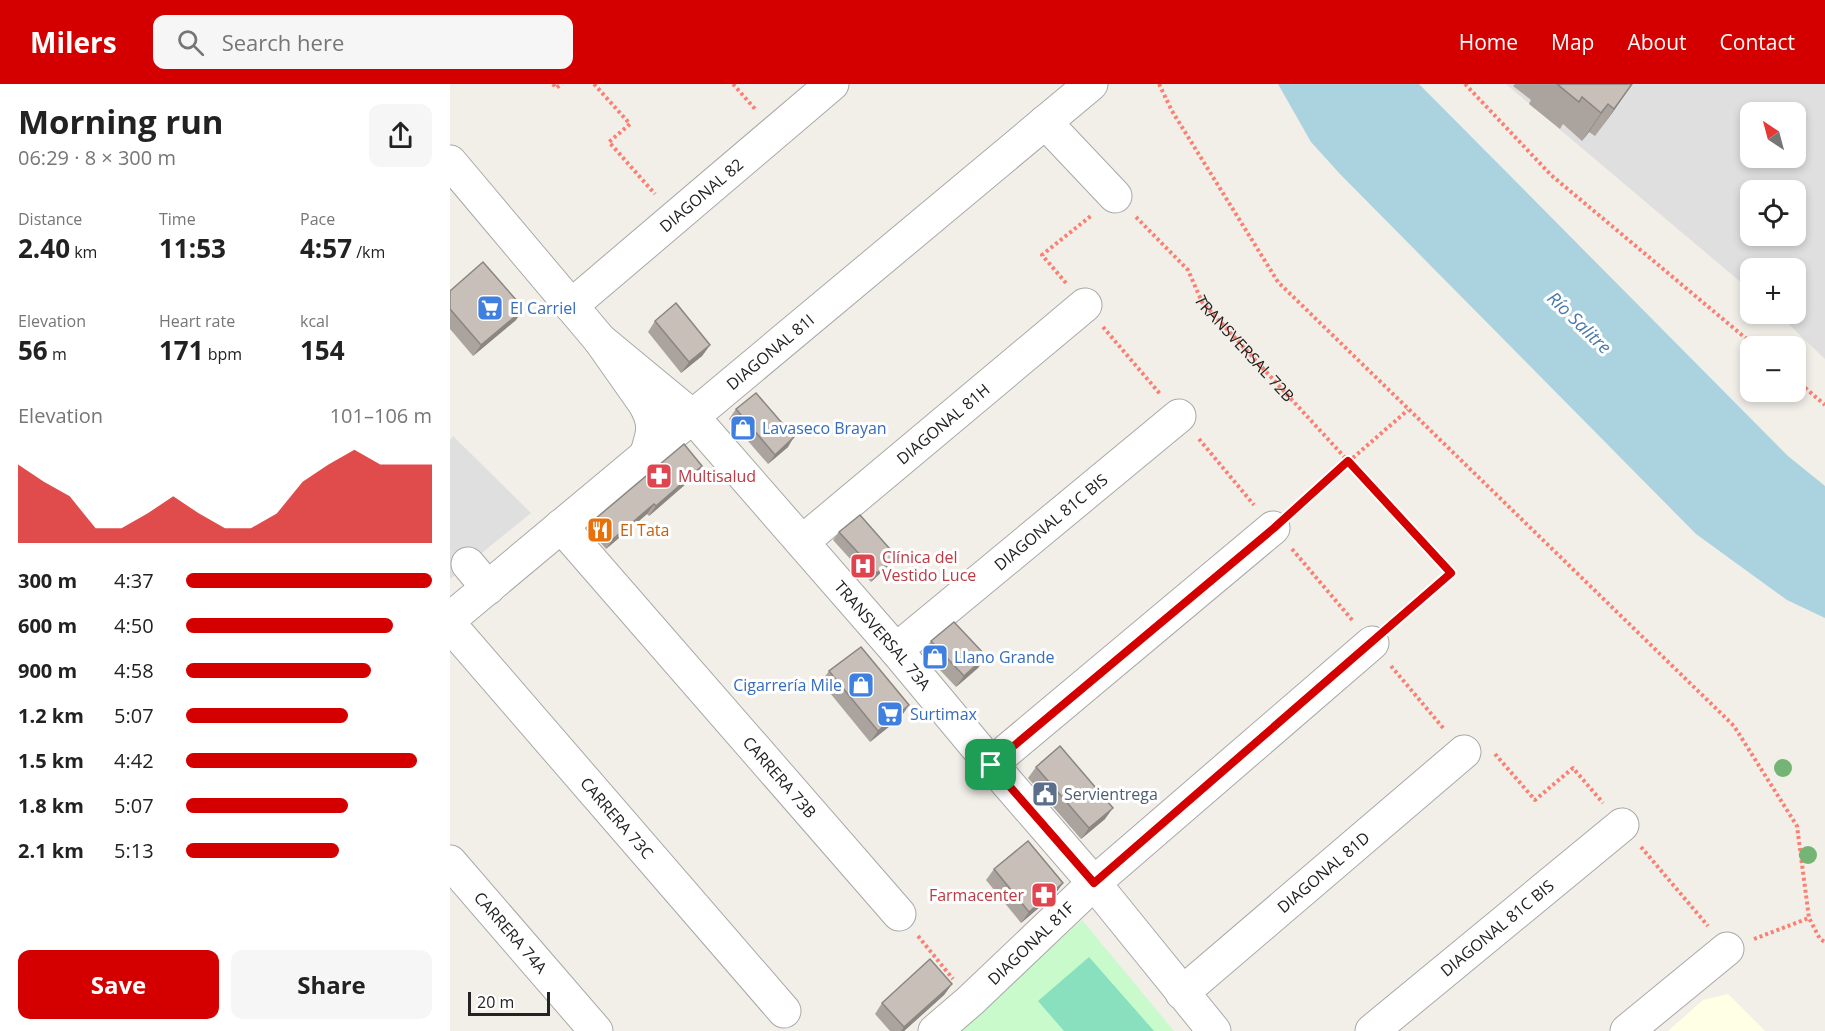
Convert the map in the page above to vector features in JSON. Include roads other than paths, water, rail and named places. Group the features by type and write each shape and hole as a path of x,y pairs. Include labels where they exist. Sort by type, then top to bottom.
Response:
{"street":[{"name":"DIAGONAL 82","path":"571,306 832,84"},
{"name":"DIAGONAL 81I","path":"450,619 478,576 561,526 1091,84"},
{"path":"1045,122 1115,196"},
{"name":"TRANSVERSAL 73A","path":"450,162 600,340 651,415 654,431 646,456"},
{"name":"DIAGONAL 81H","path":"802,542 1085,305"},
{"name":"TRANSVERSAL 73A","path":"600,340 692,416 896,650 991,765 1094,883 1214,1031"},
{"name":"DIAGONAL 81C BIS","path":"896,650 1179,416"},
{"name":"CARRERA 73B","path":"561,526 899,914"},
{"path":"991,765 1274,528"},
{"name":"CARRERA 73C","path":"450,625 784,1011"},
{"name":"DIAGONAL 81F","path":"935,1031 970,1001 1094,883 1372,643"},
{"name":"DIAGONAL 81D","path":"1182,993 1464,752"},
{"name":"DIAGONAL 81C BIS","path":"1372,1031 1622,825"},
{"name":"CARRERA 74A","path":"450,862 596,1031"},
{"path":"1627,1031 1727,949"}],"water":[{"name":"Río Salitre","path":"1278,84 1419,84 1788,456 1825,486 1825,618 1787,600 1696,534 1340,174 1311,142"}],"place":[{"name":"El Carriel","path":"490,308"},
{"name":"Lavaseco Brayan","path":"743,428"},
{"name":"Multisalud","path":"659,476"},
{"name":"El Tata","path":"600,530"},
{"name":"Clínica del Vestido Luce","path":"863,566"},
{"name":"Llano Grande","path":"935,657"},
{"name":"Cigarrería Mile","path":"861,685"},
{"name":"Surtimax","path":"890,714"},
{"name":"Servientrega","path":"1045,794"},
{"name":"Farmacenter","path":"1044,895"}]}
